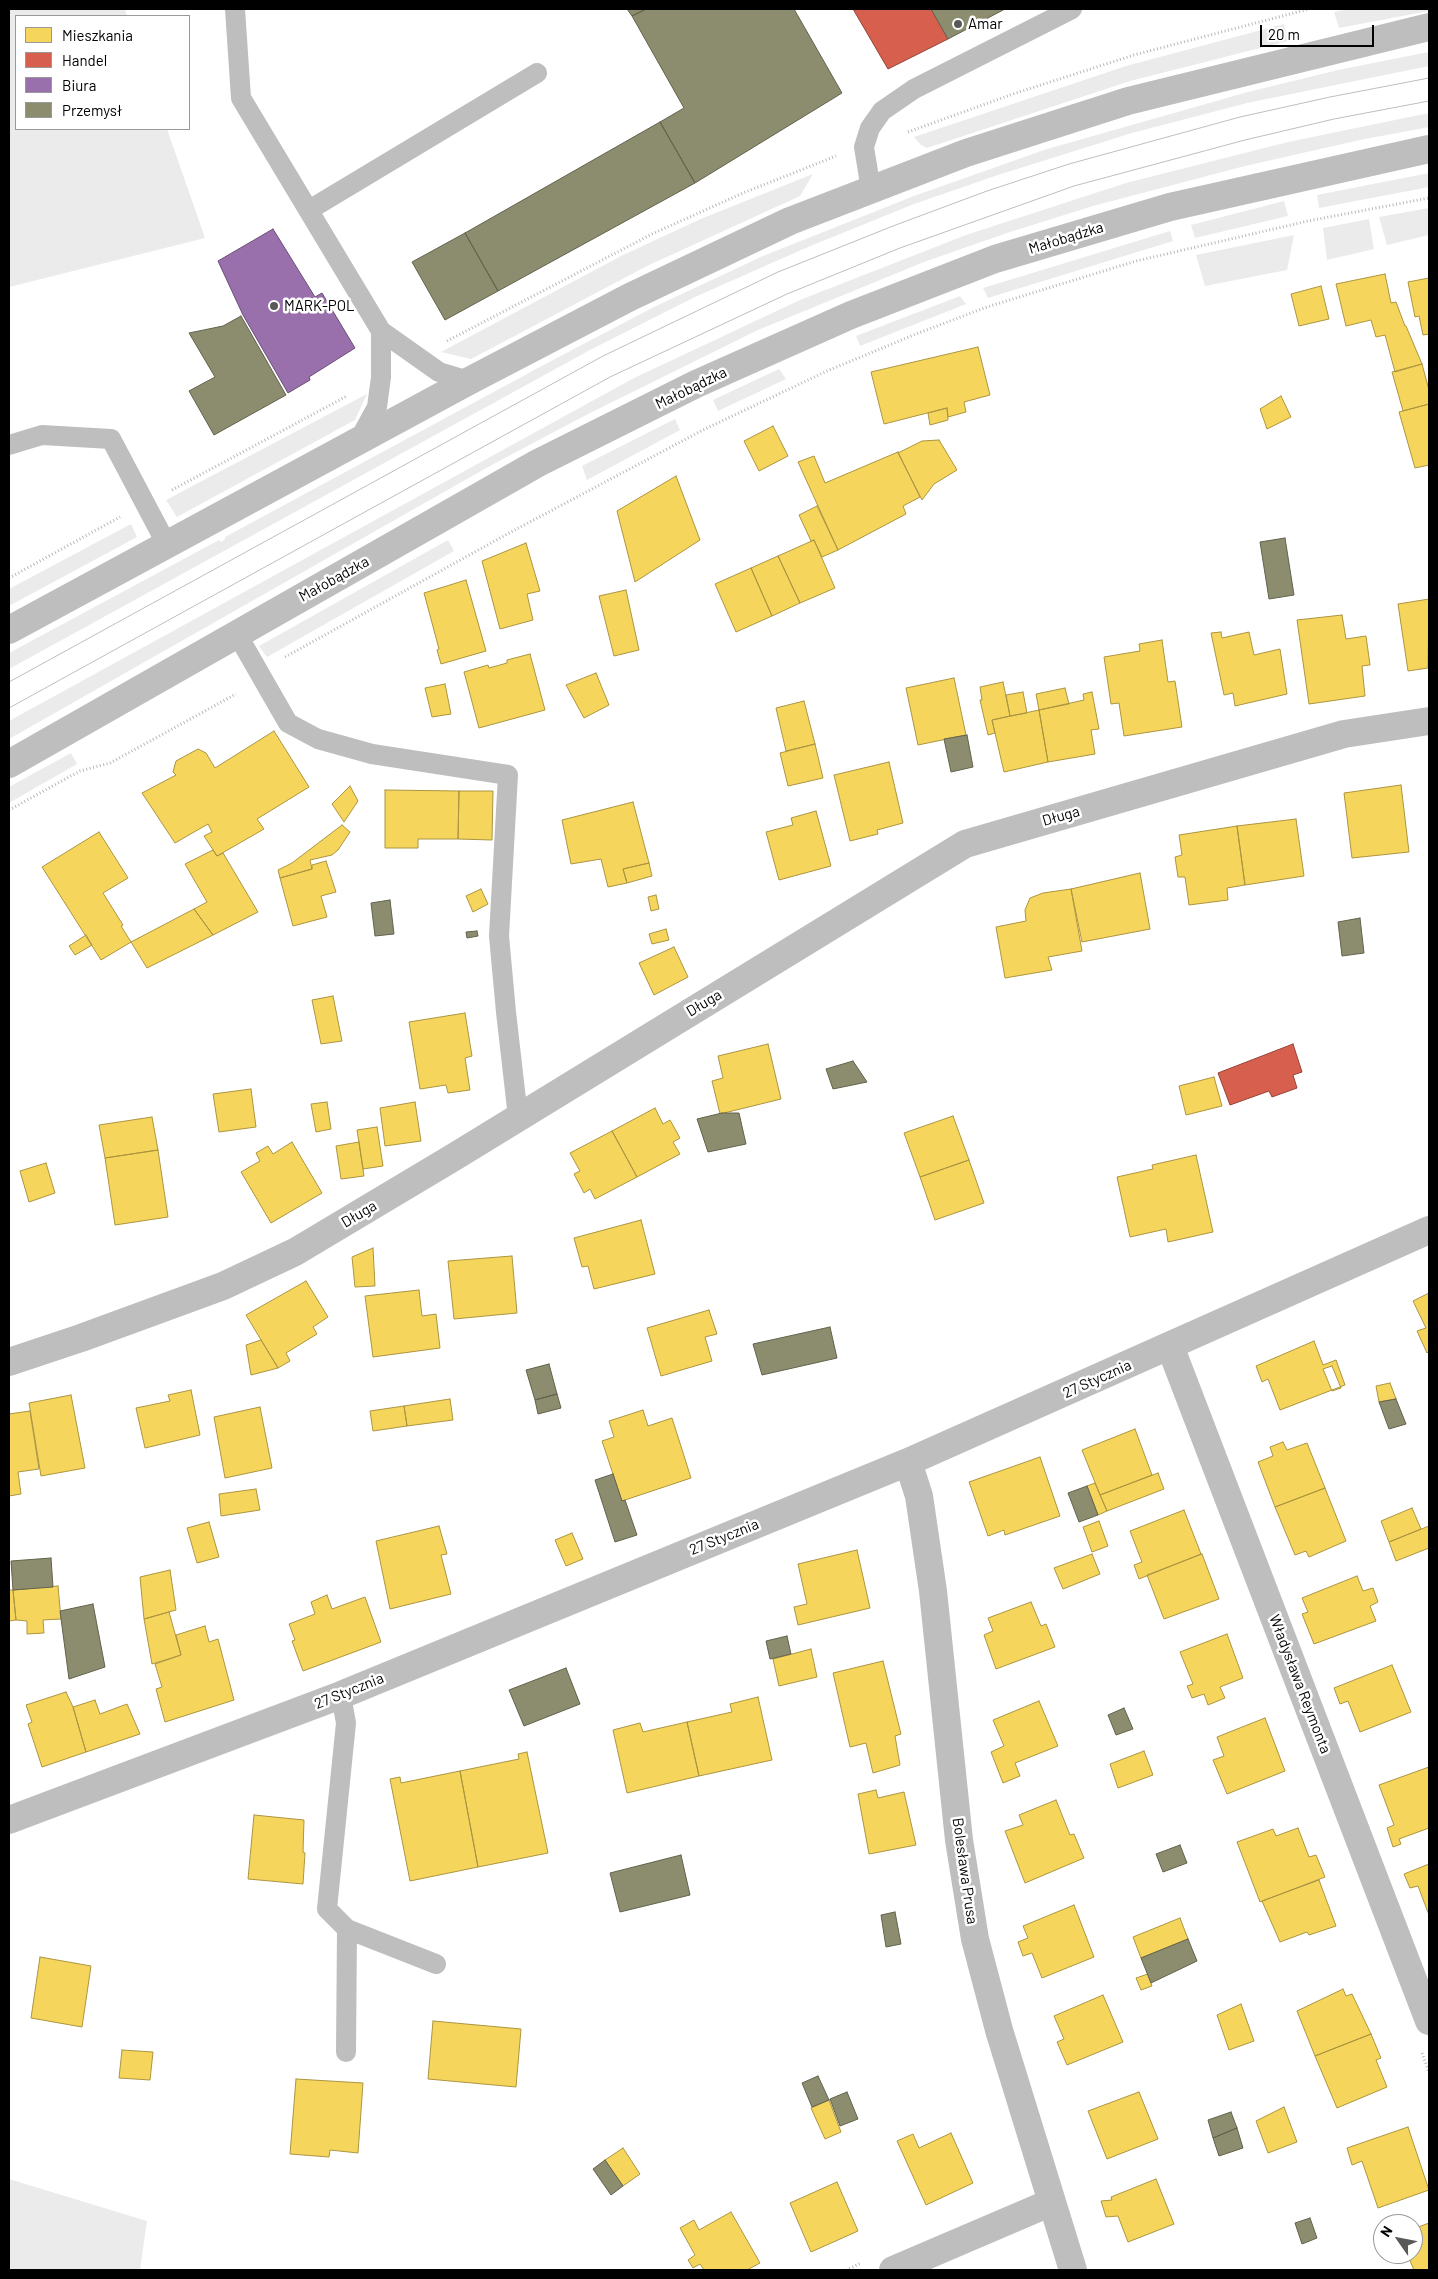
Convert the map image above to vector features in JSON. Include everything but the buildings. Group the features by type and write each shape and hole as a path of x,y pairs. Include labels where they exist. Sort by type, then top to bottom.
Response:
{"street":[{"path":"9,630 469,381 630,297 790,221 966,153 1128,102 1429,27"},
{"name":"Małobądzka","path":"9,764 538,463 696,384 852,315 995,259 1170,207 1429,149"},
{"name":"Długa","path":"9,1362 81,1338 222,1286 295,1252 965,844 1344,734 1429,721"},
{"name":"27 Stycznia","path":"9,1820 341,1695 908,1462 1429,1230"},
{"name":"Władysława Reymonta","path":"1170,1346 1429,2021"},
{"name":"Bolesława Prusa","path":"908,1462 920,1496 933,1591 959,1840 975,1939 999,2030 1073,2270"},
{"path":"894,2270 1052,2202"}],"lane":[{"path":"235,9 241,98 381,331 439,372 469,381"},
{"path":"872,190 864,147 870,128 882,111 914,89 1072,9"},
{"path":"309,210 537,73"},
{"path":"360,440 377,407 381,377 381,331"},
{"path":"9,445 42,435 110,439 167,544"},
{"path":"237,634 288,723 318,739 372,754 508,774 500,936 506,1012 518,1117"},
{"path":"341,1695 346,1723 327,1909 347,1929 436,1964"},
{"path":"346,2052 347,1929"}],"path":[{"path":"912,130 1022,91 1154,49 1309,9"},
{"path":"440,345 652,234 812,164"},
{"path":"9,810 80,771 110,763 250,686 277,662 528,522 730,417 827,370 987,307 1136,261 1308,222 1429,198"},
{"path":"9,578 353,393"}],"shaded area":[{"path":"9,9 125,9 127,15 15,15 15,130 167,130 205,238 9,287"},
{"path":"1349,9 1429,9 1429,11 1339,28 1334,12"},
{"path":"1284,24 1288,41 1130,81 927,148 921,145 914,137 1126,66"},
{"path":"1429,52 1429,66 1247,103 1132,133 998,175 914,204 808,247 695,297 590,350 9,669 9,653 219,540 221,542 225,537 551,361 654,307 763,256 914,196 1047,149 1248,92 1338,70"},
{"path":"1429,113 1429,127 1360,140 1245,166 1093,206 1007,233 924,262 758,330 588,414 488,467 9,739 9,721 634,378 800,300 966,235 1126,183 1288,142"},
{"path":"1429,173 1429,187 1319,208 1317,195"},
{"path":"813,174 800,196 647,266 471,359 441,352 623,255 703,218"},
{"path":"1284,201 1288,216 1195,238 1191,225"},
{"path":"1429,208 1429,235 1387,245 1379,217"},
{"path":"1369,219 1374,249 1327,260 1323,228"},
{"path":"1170,231 1173,241 988,298 983,288"},
{"path":"1294,235 1287,270 1205,286 1196,255"},
{"path":"960,296 966,304 860,346 856,336"},
{"path":"779,369 786,379 718,411 713,400"},
{"path":"367,394 355,420 177,517 166,500"},
{"path":"675,419 680,430 587,480 582,466"},
{"path":"131,524 137,537 9,606 9,589"},
{"path":"448,540 454,551 267,657 259,646"},
{"path":"71,753 77,764 9,803 9,787"},
{"path":"9,2179 147,2221 140,2270 9,2270"}],"tram line":[{"path":"9,682 603,356 778,272 987,191 1069,164 1240,117 1429,78"},
{"path":"9,708 610,377 787,294 900,248 1074,186 1245,140 1334,119 1429,101"}],"place":[{"name":"Amar","path":"958,24"},
{"name":"MARK-POL","path":"274,306"}]}
